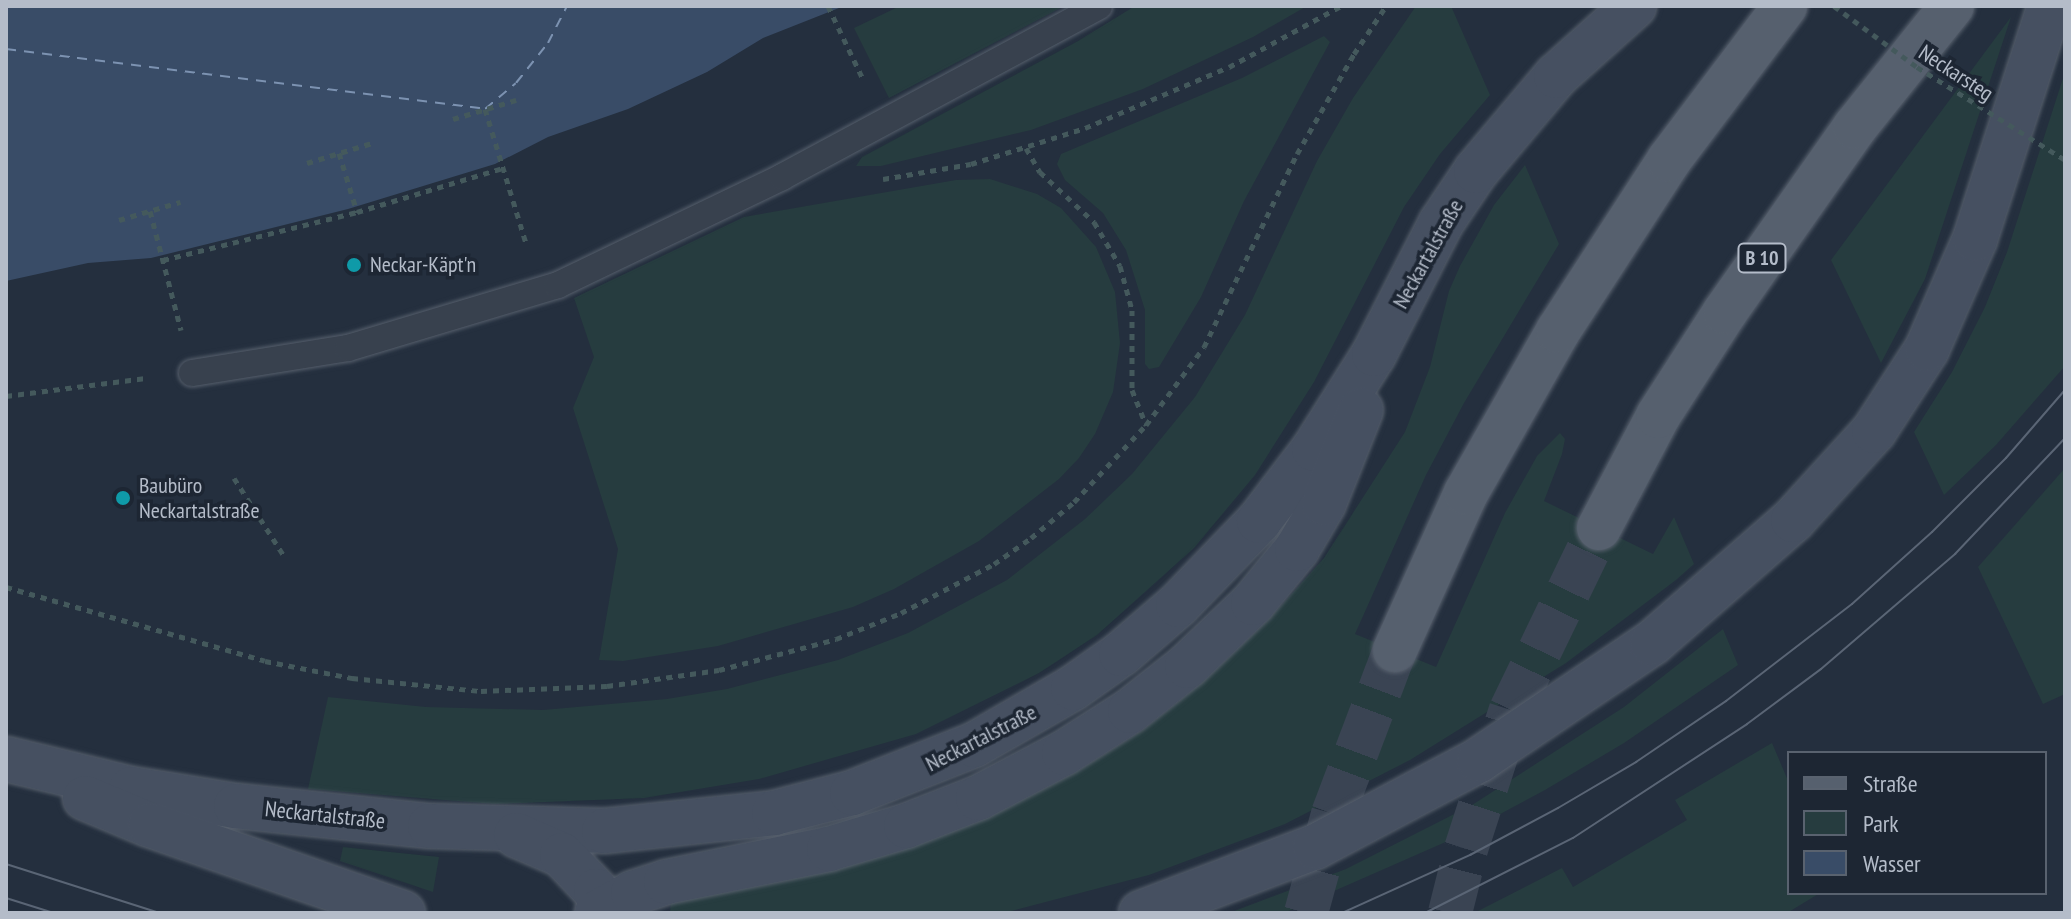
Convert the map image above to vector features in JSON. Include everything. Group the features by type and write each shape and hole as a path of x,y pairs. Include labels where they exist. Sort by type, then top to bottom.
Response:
{"main road":[{"name":"Neckartalstraße","path":"6,761 131,789 236,806 499,829 604,831 774,813 852,793 916,771 1023,718 1121,654 1178,605 1259,521 1314,449 1374,354 1441,223 1498,141 1556,76 1634,6"},
{"path":"1395,650 1466,493 1558,331 1669,160 1785,6"},
{"name":"B 10","path":"1599,528 1658,416 1734,300 1855,127 1952,6"},
{"path":"1141,913 1315,847 1479,760 1652,643 1793,520 1874,431 1927,349 1975,239 2050,6"},
{"path":"499,829 562,855 588,881 601,911 666,882 829,849 906,826 978,798 1064,753 1130,711 1187,666 1253,603 1297,549 1324,503 1400,303"},
{"name":"Neckartalstraße","path":"6,761 150,825 403,913"}],"lane":[{"path":"192,373 348,348 558,285 769,184 1099,6"}],"path":[{"path":"828,6 866,85"},
{"path":"878,180 971,164 1026,148 1155,101 1300,31 1341,6"},
{"path":"6,587 265,661 352,678 481,691 541,691 665,680 772,659 836,639 951,588 994,564 1074,502 1146,425 1204,347 1297,154 1338,81 1386,6"},
{"name":"Neckarsteg","path":"1834,6 1917,67 2065,160"},
{"path":"453,119 516,100"},
{"path":"485,109 528,252"},
{"path":"307,163 372,143"},
{"path":"1026,148 1040,172 1094,222 1120,266 1132,310 1132,390 1146,425"},
{"path":"339,153 357,212"},
{"path":"163,262 357,212 503,168"},
{"path":"119,220 180,202"},
{"path":"150,211 184,344"},
{"path":"6,396 192,373"},
{"path":"234,478 284,556"}],"green space":[{"path":"900,6 1064,6 889,98 854,28"},
{"path":"1135,6 1307,6 1253,37 1143,89 1031,130 881,166 856,166 862,157 1078,41"},
{"path":"1416,6 1451,6 1490,95 1440,154 1404,207 1314,382 1255,475 1194,548 1097,635 1039,673 916,734 759,779 644,798 495,804 308,789 328,697 426,707 543,710 667,699 727,689 838,660 908,633 1007,580 1085,519 1132,474 1195,397 1245,315 1317,161 1353,98"},
{"path":"2011,17 1925,279 1881,363 1831,260"},
{"path":"1324,36 1330,42 1244,201 1201,297 1159,367 1149,369 1145,364 1145,310 1126,250 1103,213 1065,180 1057,164 1061,154 1242,78"},
{"path":"2065,72 2065,366 1996,445 1944,495 1914,432 1952,372 1985,307 2007,252"},
{"path":"1525,165 1559,244 1464,403 1426,475 1355,634 1436,667 1505,513 1537,456 1560,433 1565,439 1562,454 1544,501 1653,554 1674,517 1694,564 1676,580 1566,663 1410,760 1285,824 1149,875 1004,913 670,913 671,898 911,847 987,818 1076,772 1143,730 1203,682 1268,620 1324,558 1405,432 1430,367 1449,291 1460,266 1494,205"},
{"path":"990,179 1037,194 1061,208 1096,247 1115,292 1120,343 1113,392 1095,434 1079,458 1059,479 979,541 894,589 853,607 718,646 623,661 599,660 618,549 573,408 594,357 574,298 744,217 956,180"},
{"path":"2065,468 2065,694 2043,704 1978,567"},
{"path":"1723,629 1738,665 1624,743 1545,790 1457,837 1284,913 1229,913 1346,869 1472,805 1624,707"},
{"path":"1772,743 1787,778 1787,895 1817,895 1787,913 1474,913 1562,868 1573,887 1687,820 1675,800"},
{"path":"343,847 439,857 433,892 340,861"}],"water":[{"path":"6,6 844,6 763,38 707,72 628,109 548,137 495,164 348,209 151,258 88,263 6,281"}],"ferry route":[{"path":"6,49 485,109 516,83 548,43 567,6"}],"tunnel":[{"path":"1450,913 1466,849 1511,710 1599,528"},
{"path":"1306,913 1333,814 1395,650"}],"tram line":[{"path":"1342,913 1470,855 1558,808 1636,762 1726,701 1852,604 1932,532 2006,458 2065,390"},
{"path":"1425,913 1573,838 1747,724 1821,669 1955,554 2065,438"},
{"path":"6,864 160,913"},
{"path":"6,898 54,913"}],"place":[{"name":"Neckar-Käpt'n","path":"354,265"},
{"name":"Baubüro Neckartalstraße","path":"123,498"}]}
